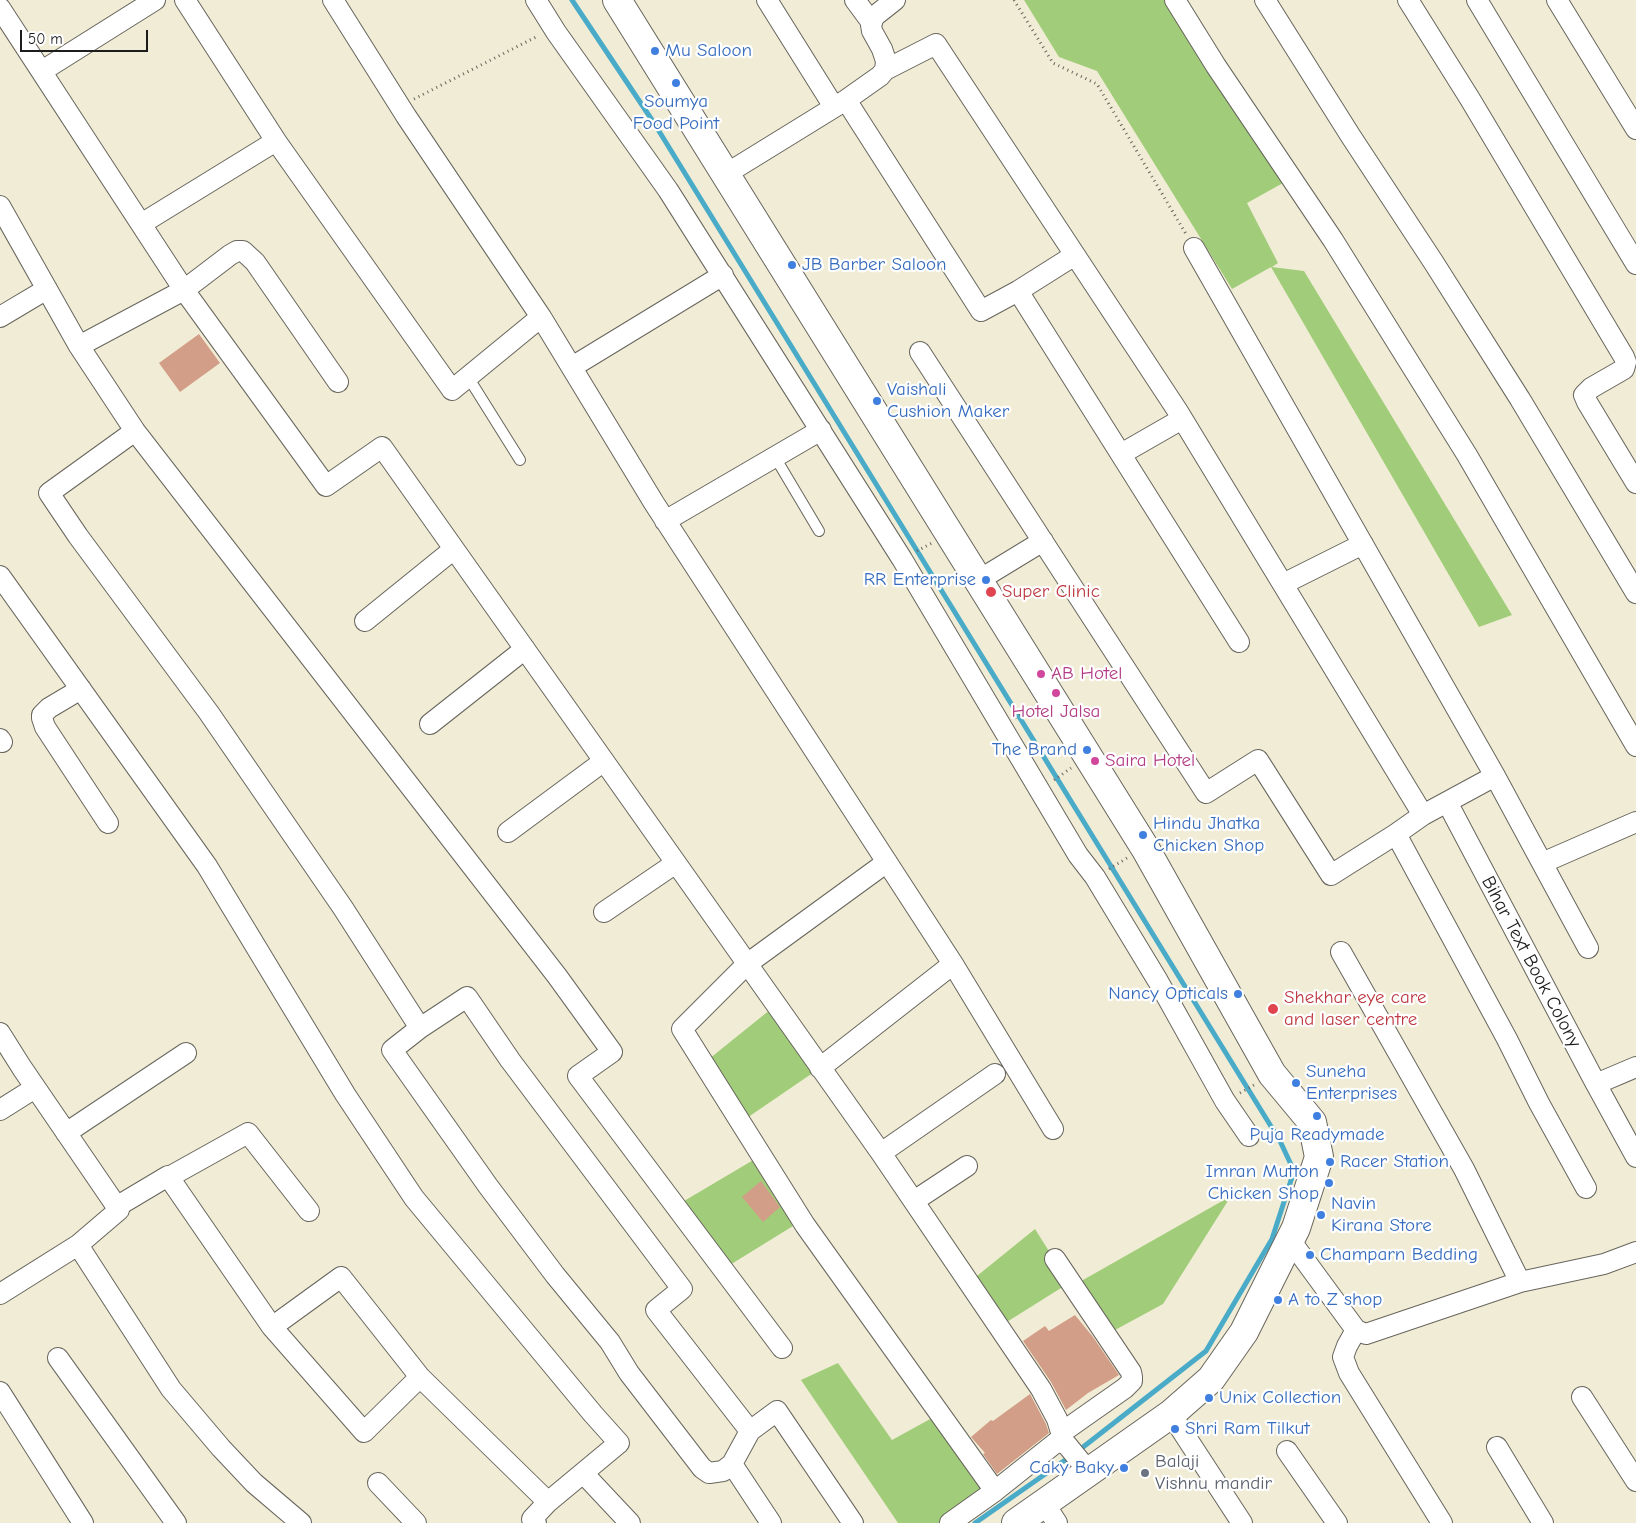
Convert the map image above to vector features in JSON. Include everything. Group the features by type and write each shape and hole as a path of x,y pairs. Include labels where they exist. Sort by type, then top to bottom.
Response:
{"street":[{"path":"42,71 155,0"},
{"path":"185,0 276,141 452,390 541,317"},
{"path":"333,0 400,106 541,317 665,520 954,964 1053,1129"},
{"path":"536,0 668,190 902,559 1078,855 1095,877 1158,981 1225,1101 1249,1136"},
{"path":"617,0 1145,848 1272,1074 1312,1122 1319,1157 1296,1228 1244,1332 1211,1379 1171,1414 1072,1450"},
{"path":"767,0 981,311 1018,291 1075,255"},
{"path":"855,0 872,23"},
{"path":"885,70 886,61 882,49 872,32 872,23 876,15 895,0"},
{"path":"1175,0 1216,66 1333,240 1468,455 1636,746"},
{"path":"1266,0 1350,135 1520,398 1636,592"},
{"path":"1408,0 1624,357 1626,366 1624,369 1591,388 1584,396 1636,482"},
{"path":"1477,0 1636,264"},
{"path":"1557,0 1636,129"},
{"path":"0,8 184,290 326,486 382,448 881,1153 1041,1389 1072,1450"},
{"path":"726,174 840,104 880,76 885,70 936,44 1182,419 1423,815"},
{"path":"141,224 276,141"},
{"path":"3,217 79,346 135,431 557,976 612,1052 578,1076 782,1348"},
{"path":"1194,248 1495,776 1588,948"},
{"path":"79,346 184,290 230,255 237,251 243,251 256,262 338,382"},
{"path":"572,367 722,275"},
{"path":"0,317 47,289"},
{"path":"1018,291 1239,642"},
{"path":"920,352 1206,793 1258,760 1331,875 1423,815 1495,776"},
{"path":"1121,454 1182,419"},
{"path":"665,520 821,430"},
{"path":"135,431 49,493 78,536 209,713 343,908 420,1028"},
{"path":"979,580 1043,541"},
{"path":"1283,584 1363,544"},
{"path":"365,621 454,549"},
{"path":"0,576 207,866 345,1094 414,1198 619,1443 548,1502 532,1519 536,1523"},
{"path":"430,724 525,649"},
{"path":"81,689 49,708 42,715 42,718 44,727 108,823"},
{"path":"508,832 604,761"},
{"name":"Bihar Text Book Colony","path":"1446,802 1636,1157"},
{"path":"1542,863 1636,822"},
{"path":"1396,834 1507,1038 1538,1104 1586,1188"},
{"path":"887,862 747,964 682,1029 806,1226 995,1491"},
{"path":"604,912 676,863"},
{"path":"1342,952 1464,1169 1520,1282"},
{"path":"820,1068 954,964"},
{"path":"750,1432 656,1310 682,1289 510,1060 467,997 420,1028 392,1050 555,1276 610,1342 628,1373 702,1468 709,1474 723,1471 732,1464 750,1432 777,1411 853,1523"},
{"path":"0,1033 118,1210 78,1245 0,1294"},
{"path":"66,1133 186,1053"},
{"path":"1596,1084 1636,1067"},
{"path":"881,1153 995,1074"},
{"path":"0,1110 35,1088"},
{"path":"116,1207 248,1133 309,1211"},
{"path":"914,1201 967,1166"},
{"path":"168,1177 272,1327 364,1432 420,1377"},
{"path":"1290,1240 1356,1330 1366,1334 1520,1282 1604,1264 1636,1252"},
{"path":"78,1245 171,1388 221,1448 254,1483 301,1523"},
{"path":"1016,1523 1050,1513 1072,1450 1132,1381 1131,1372 1055,1259"},
{"path":"272,1327 341,1277 420,1377 548,1502"},
{"path":"1356,1330 1343,1357 1349,1372 1442,1523"},
{"path":"58,1358 176,1523"},
{"path":"0,1392 83,1523"},
{"path":"1582,1397 1636,1481"},
{"path":"1171,1414 1242,1523"},
{"path":"950,1523 995,1491 1058,1441 1072,1450"},
{"path":"1497,1447 1543,1523"},
{"path":"1287,1451 1337,1523"},
{"path":"732,1464 771,1523"},
{"path":"583,1473 630,1523"},
{"path":"378,1483 416,1523"}],"lane":[{"path":"468,377 520,460"},
{"path":"775,457 819,531"}],"path":[{"path":"1014,0 1054,63 1097,84 1194,248"},
{"path":"400,106 554,28"},
{"path":"914,553 932,543"},
{"path":"1013,719 1032,708"},
{"path":"1053,781 1068,771"},
{"path":"1109,869 1127,858"},
{"path":"1237,1094 1259,1082"}],"green space":[{"path":"1024,0 1167,0 1283,183 1247,203 1278,263 1272,267 1304,271 1512,615 1479,627 1271,267 1232,289 1097,71 1059,57"},
{"path":"776,1005 820,1068 741,1122 704,1063"},
{"path":"755,1159 787,1199 793,1226 725,1268 679,1204"},
{"path":"1231,1196 1163,1304 1115,1330 1076,1284"},
{"path":"1035,1229 1069,1283 1002,1325 972,1280"},
{"path":"838,1363 892,1440 932,1418 988,1488 946,1523 898,1523 801,1380"}],"building":[{"path":"199,334 220,363 180,392 159,363"},
{"path":"761,1181 780,1207 763,1222 742,1197"},
{"path":"1075,1315 1093,1337 1119,1375 1088,1393 1066,1410 1051,1382 1023,1341 1045,1326 1049,1331"},
{"path":"1030,1394 1049,1433 997,1474 983,1454 985,1453 971,1437 991,1420 993,1421"}],"waterway":[{"path":"572,0 654,123 1280,1141 1294,1171 1272,1239 1206,1351 1078,1451"},
{"path":"975,1523 1071,1456"}],"place":[{"name":"Mu Saloon","path":"655,51"},
{"name":"Soumya Food Point","path":"676,83"},
{"name":"JB Barber Saloon","path":"792,265"},
{"name":"Vaishali Cushion Maker","path":"877,401"},
{"name":"RR Enterprise","path":"986,580"},
{"name":"Super Clinic","path":"991,592"},
{"name":"AB Hotel","path":"1041,674"},
{"name":"Hotel Jalsa","path":"1056,693"},
{"name":"The Brand","path":"1087,750"},
{"name":"Saira Hotel","path":"1095,761"},
{"name":"Hindu Jhatka Chicken Shop","path":"1143,835"},
{"name":"Nancy Opticals","path":"1238,994"},
{"name":"Shekhar eye care and laser centre","path":"1273,1009"},
{"name":"Suneha Enterprises","path":"1296,1083"},
{"name":"Puja Readymade","path":"1317,1116"},
{"name":"Racer Station","path":"1330,1162"},
{"name":"Imran Mutton Chicken Shop","path":"1329,1183"},
{"name":"Navin Kirana Store","path":"1321,1215"},
{"name":"Champarn Bedding","path":"1310,1255"},
{"name":"A to Z shop","path":"1278,1300"},
{"name":"Unix Collection","path":"1209,1398"},
{"name":"Shri Ram Tilkut","path":"1175,1429"},
{"name":"Caky Baky","path":"1124,1468"},
{"name":"Balaji Vishnu mandir","path":"1145,1473"}]}
